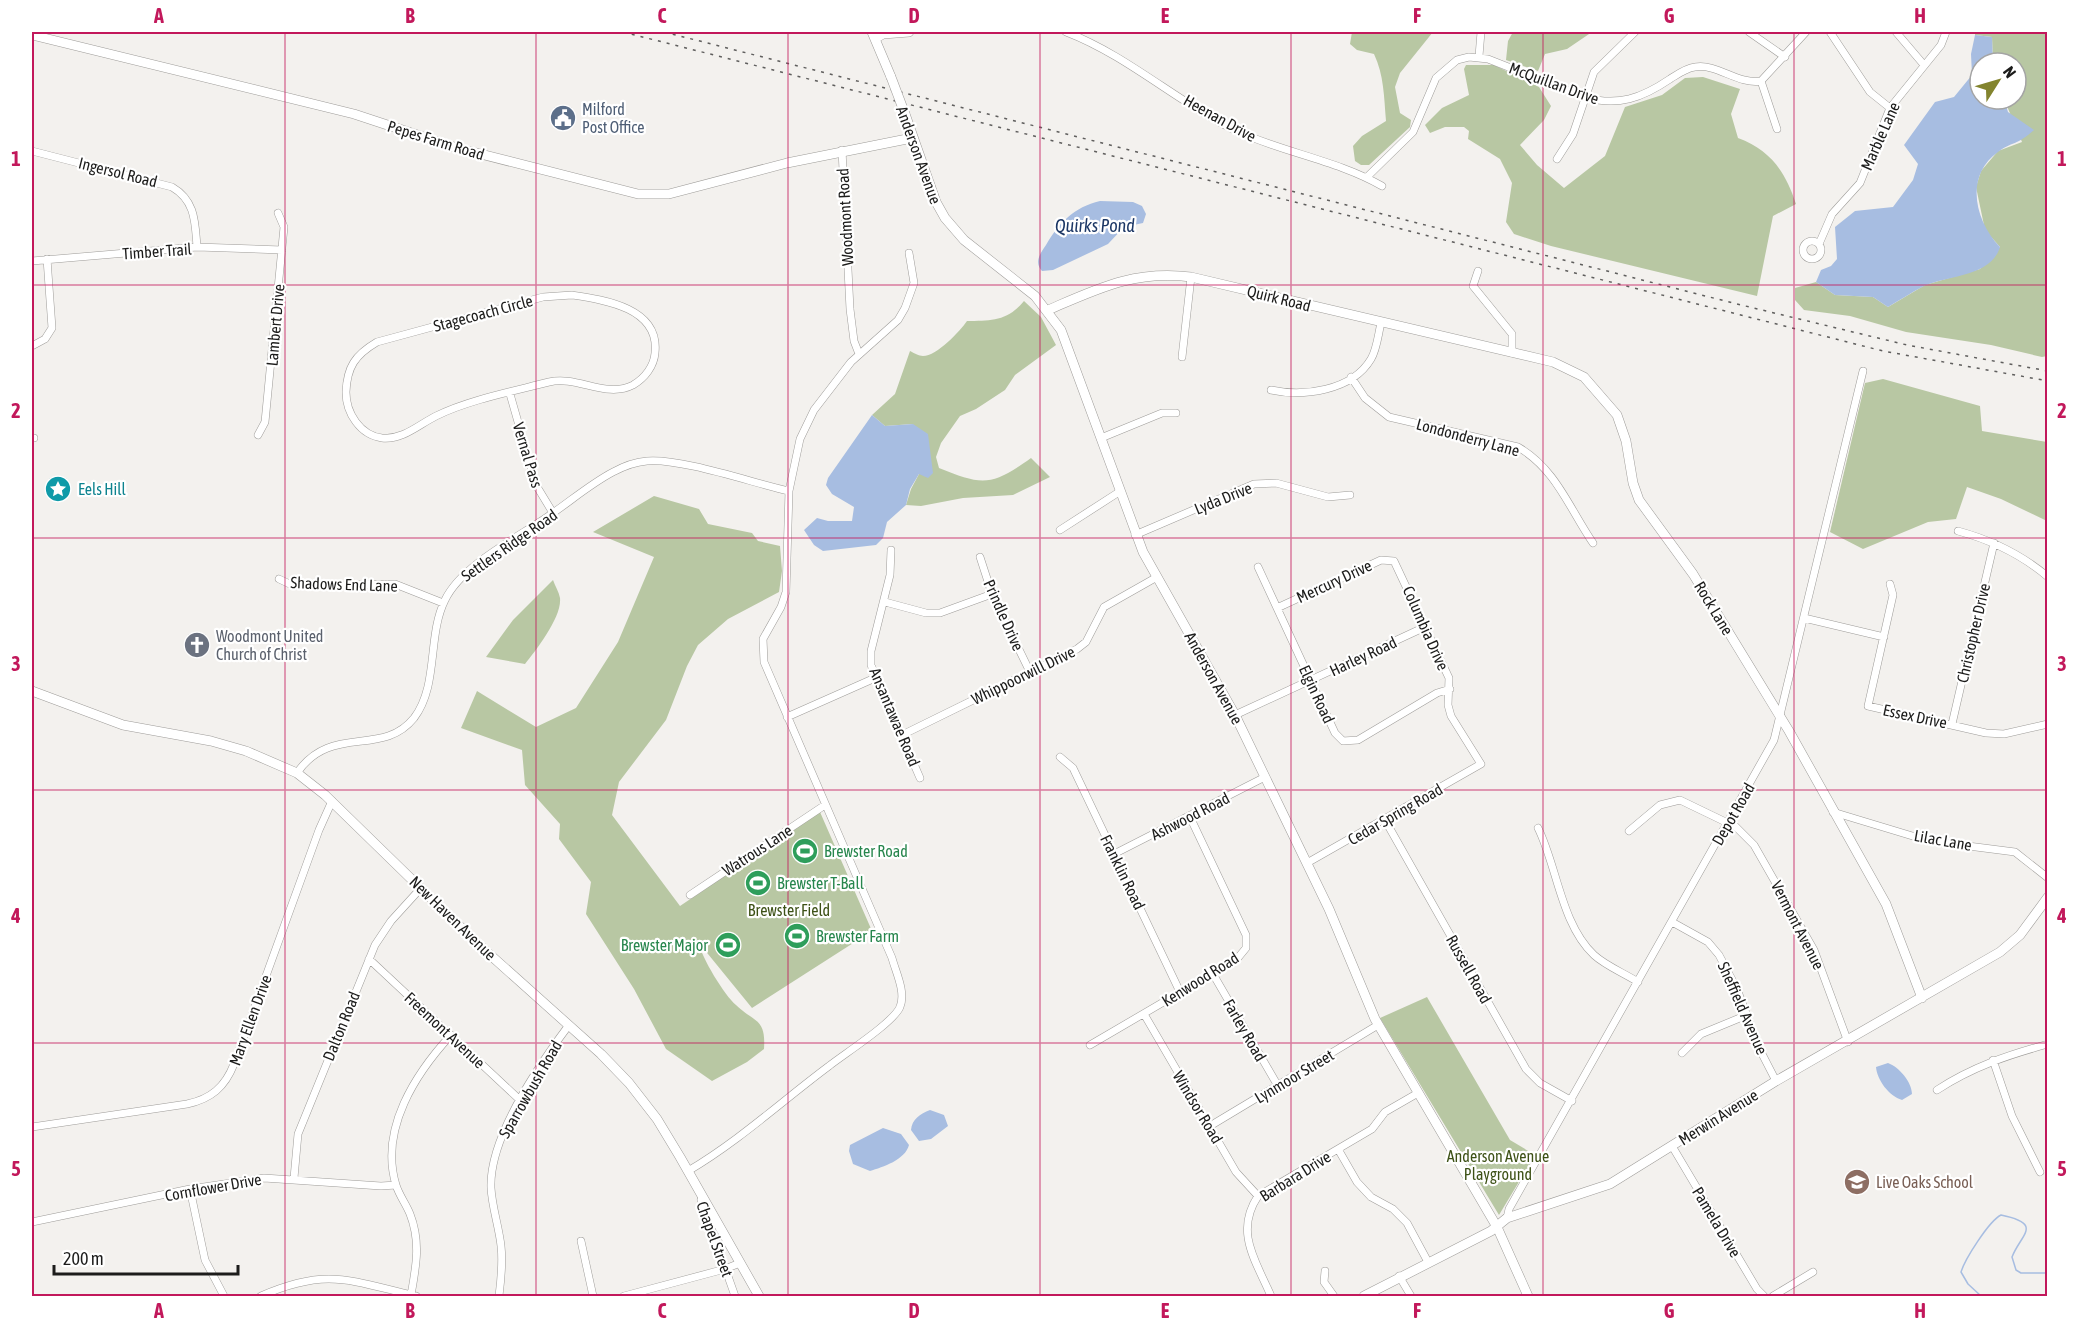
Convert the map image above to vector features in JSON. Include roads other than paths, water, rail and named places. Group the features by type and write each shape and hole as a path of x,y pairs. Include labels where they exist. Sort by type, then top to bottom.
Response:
{"main road":[{"path":"874,35 909,32"},
{"name":"Pepes Farm Road","path":"32,35 362,117 457,148 638,194 669,194 842,150"},
{"name":"Anderson Avenue","path":"874,35 936,202 945,218 964,240 1028,289 1048,310 1070,352 1135,535 1236,716 1307,863 1378,1025 1497,1227 1528,1296"},
{"name":"Woodmont Road","path":"842,150 912,138"},
{"name":"Quirk Road","path":"1048,310 1128,279 1162,274 1191,277 1512,353"},
{"name":"Rock Lane","path":"1512,353 1553,362 1578,372 1608,402 1624,434 1633,483 1639,500 1693,574 1886,904 1922,998"},
{"name":"New Haven Avenue","path":"32,692 123,725 236,747 297,773 332,801 421,888 629,1083 657,1119 759,1296"},
{"name":"Merwin Avenue","path":"1364,1296 1497,1227 1507,1218 1610,1184 1776,1082 2000,952 2045,910 2048,897"}],"street":[{"name":"Heenan Drive","path":"1066,32 1095,43 1230,127 1274,146 1366,177 1382,186"},
{"path":"1366,177 1413,132 1429,91 1443,70 1457,60 1479,56 1481,32"},
{"path":"1557,159 1573,134 1594,72 1635,32"},
{"path":"1749,32 1785,57"},
{"path":"1777,129 1761,81 1806,32"},
{"path":"1830,32 1870,92 1890,108"},
{"path":"1896,32 1924,65"},
{"name":"Marble Lane","path":"1819,244 1832,214 1860,183 1890,108 1941,45 1946,32"},
{"name":"McQuillan Drive","path":"1479,56 1584,97 1613,102 1632,100 1696,66 1746,81 1761,81"},
{"name":"Woodmont Road","path":"842,150 850,309 854,341 859,354"},
{"name":"Ingersol Road","path":"32,151 172,187 184,195 192,208 197,248"},
{"name":"Lambert Drive","path":"258,435 265,422 282,250 284,227 278,213"},
{"name":"Timber Trail","path":"32,261 197,248 282,250"},
{"path":"688,1171 746,1133 816,1075 893,1017 900,1007 901,989 892,958 764,662 762,646 786,592 789,491 800,439 808,419 859,354 898,320 914,283 909,253"},
{"path":"32,346 45,339 52,327 47,259"},
{"path":"1478,271 1473,286 1512,334 1512,353"},
{"path":"1182,357 1191,277"},
{"name":"Stagecoach Circle","path":"572,295 628,308 643,317 652,331 656,346 652,364 643,377 630,386 612,390 572,380 558,381 510,394 450,410 402,436 390,438 378,437 361,428 349,411 346,399 348,371 354,358 377,342 543,297 572,295"},
{"path":"1271,390 1292,395 1315,393 1351,377 1372,357 1381,323"},
{"name":"Depot Road","path":"1507,1218 1509,1209 1774,740 1863,371"},
{"name":"Londonderry Lane","path":"1351,377 1365,398 1389,417 1518,447 1536,458 1553,477 1572,513 1593,543"},
{"name":"Vernal Pass","path":"510,394 537,490 553,513"},
{"path":"1101,438 1162,413 1176,413"},
{"name":"Settlers Ridge Road","path":"297,773 305,761 322,749 335,744 382,739 402,729 413,719 425,696 443,603 453,586 466,573 608,475 627,466 650,460 672,462 789,491"},
{"name":"Lyda Drive","path":"1135,535 1254,484 1276,483 1328,497 1350,495"},
{"path":"1060,530 1119,492"},
{"path":"1958,531 1994,543 2020,556 2048,577"},
{"name":"Christopher Drive","path":"1952,724 1994,543"},
{"name":"Ansantawae Road","path":"891,550 890,575 885,602 871,651 875,678 920,778"},
{"name":"Prindle Drive","path":"980,557 992,594 1029,672"},
{"name":"Mercury Drive","path":"1277,608 1381,560 1391,559"},
{"name":"Columbia Drive","path":"1391,559 1398,565 1449,678 1449,711 1481,764"},
{"name":"Elgin Road","path":"1258,567 1336,735 1348,742 1358,740 1437,693 1450,689"},
{"name":"Whippoorwill Drive","path":"902,735 1077,649 1086,642 1104,607 1157,577"},
{"name":"Shadows End Lane","path":"279,579 294,586 395,584 443,603"},
{"name":"Essex Drive","path":"1890,584 1893,596 1868,706 1986,733 2004,734 2048,724"},
{"path":"885,602 926,613 940,613 992,594"},
{"path":"1804,618 1884,637"},
{"name":"Harley Road","path":"1236,716 1425,627"},
{"path":"787,717 875,678"},
{"name":"Franklin Road","path":"1060,757 1073,768 1180,992"},
{"name":"Cedar Spring Road","path":"1307,863 1481,764"},
{"name":"Ashwood Road","path":"1114,854 1265,777"},
{"name":"Vermont Avenue","path":"1629,831 1660,805 1675,800 1686,801 1741,831 1754,845 1808,937 1848,1042"},
{"name":"Mary Ellen Drive","path":"32,1127 187,1104 207,1098 220,1088 234,1064 318,830 332,801"},
{"name":"Watrous Lane","path":"690,895 825,806"},
{"name":"Lilac Lane","path":"1833,812 1929,841 2015,852 2048,878"},
{"name":"Kenwood Road","path":"1090,1046 1213,974 1240,956 1246,948 1247,938 1190,817"},
{"name":"Russell Road","path":"1385,820 1526,1069 1540,1083 1572,1101"},
{"path":"1538,828 1549,852 1558,890 1588,948 1600,960 1638,982"},
{"name":"Dalton Road","path":"294,1178 298,1134 369,958 382,932 421,888"},
{"name":"Sheffield Avenue","path":"1672,921 1704,939 1716,950 1737,989 1776,1082"},
{"name":"Freemont Avenue","path":"369,958 521,1101"},
{"name":"Farley Road","path":"1213,974 1278,1086"},
{"name":"Windsor Road","path":"1144,1014 1243,1181 1258,1196"},
{"path":"1682,1053 1701,1034 1747,1015"},
{"name":"Sparrowbush Road","path":"499,1296 501,1246 491,1191 491,1171 503,1131 569,1025"},
{"name":"Lynmoor Street","path":"1210,1126 1378,1025"},
{"path":"261,1296 292,1284 330,1277 348,1279 414,1296 417,1236 410,1214 396,1185 393,1148 400,1116 425,1064 451,1035"},
{"path":"1937,1089 1962,1073 1993,1060 2048,1044"},
{"path":"1993,1060 2012,1116 2040,1172"},
{"name":"Barbara Drive","path":"1271,1296 1245,1228 1248,1213 1258,1196 1372,1129 1385,1112 1418,1093"},
{"name":"Pamela Drive","path":"1672,1146 1757,1289 1764,1296"},
{"path":"1338,1149 1364,1190 1371,1197 1393,1209 1407,1223 1428,1262"},
{"name":"Cornflower Drive","path":"32,1222 190,1190 264,1178 396,1185"},
{"name":"Chapel Street","path":"694,1181 735,1296"},
{"path":"190,1190 205,1260 224,1296"},
{"path":"581,1241 593,1296"},
{"path":"624,1296 741,1263"},
{"path":"1326,1271 1324,1282 1334,1296"},
{"path":"1773,1296 1813,1272"},
{"path":"1400,1276 1411,1296"}],"water":[{"path":"1975,35 1992,37 1993,51 1972,51"},
{"path":"1968,80 1968,111 2008,111 2034,130 1998,152 1987,162 1980,173 1977,186 1979,212 1984,225 2000,247 1995,257 1978,270 1924,286 1888,307 1873,297 1835,295 1816,282 1821,270 1831,266 1837,259 1835,227 1855,211 1893,207 1913,180 1918,164 1904,145 1935,102 1954,97"},
{"name":"Quirks Pond","path":"1100,201 1133,202 1142,206 1146,214 1143,223 1124,227 1108,244 1053,270 1042,271 1038,264 1039,258 1056,230 1082,207"},
{"path":"872,415 885,426 913,424 928,434 933,473 928,478 919,474 910,489 906,505 887,522 883,538 876,545 823,551 814,545 804,530 817,518 828,521 852,521 854,507 832,494 826,485 828,478"},
{"path":"1888,1063 1900,1071 1910,1085 1912,1094 1902,1100 1884,1087 1879,1077 1876,1067"},
{"path":"930,1110 944,1115 948,1126 931,1139 919,1141 911,1130 913,1123 917,1117"},
{"path":"883,1128 901,1134 909,1145 903,1155 893,1162 870,1171 853,1164 849,1151 850,1145"}],"waterway":[{"path":"1981,1296 1968,1284 1961,1272 1978,1241 2001,1215 2014,1218 2026,1226 2024,1236 2012,1257 2016,1270 2021,1273 2048,1273"}],"railway":[{"path":"623,32 1883,351 2048,381"},
{"path":"664,32 1737,304 1907,345 2048,371"}],"place":[{"name":"Milford Post Office","path":"563,118"},
{"name":"Eels Hill","path":"58,489"},
{"name":"Woodmont United Church of Christ","path":"197,645"},
{"name":"Brewster Road","path":"805,851"},
{"name":"Brewster T-Ball","path":"758,883"},
{"name":"Brewster Farm","path":"797,936"},
{"name":"Brewster Major","path":"728,945"},
{"name":"Live Oaks School","path":"1857,1182"}],"park label":[{"name":"Brewster Field","path":"789,910"},
{"name":"Anderson Avenue Playground","path":"1498,1165"}]}
